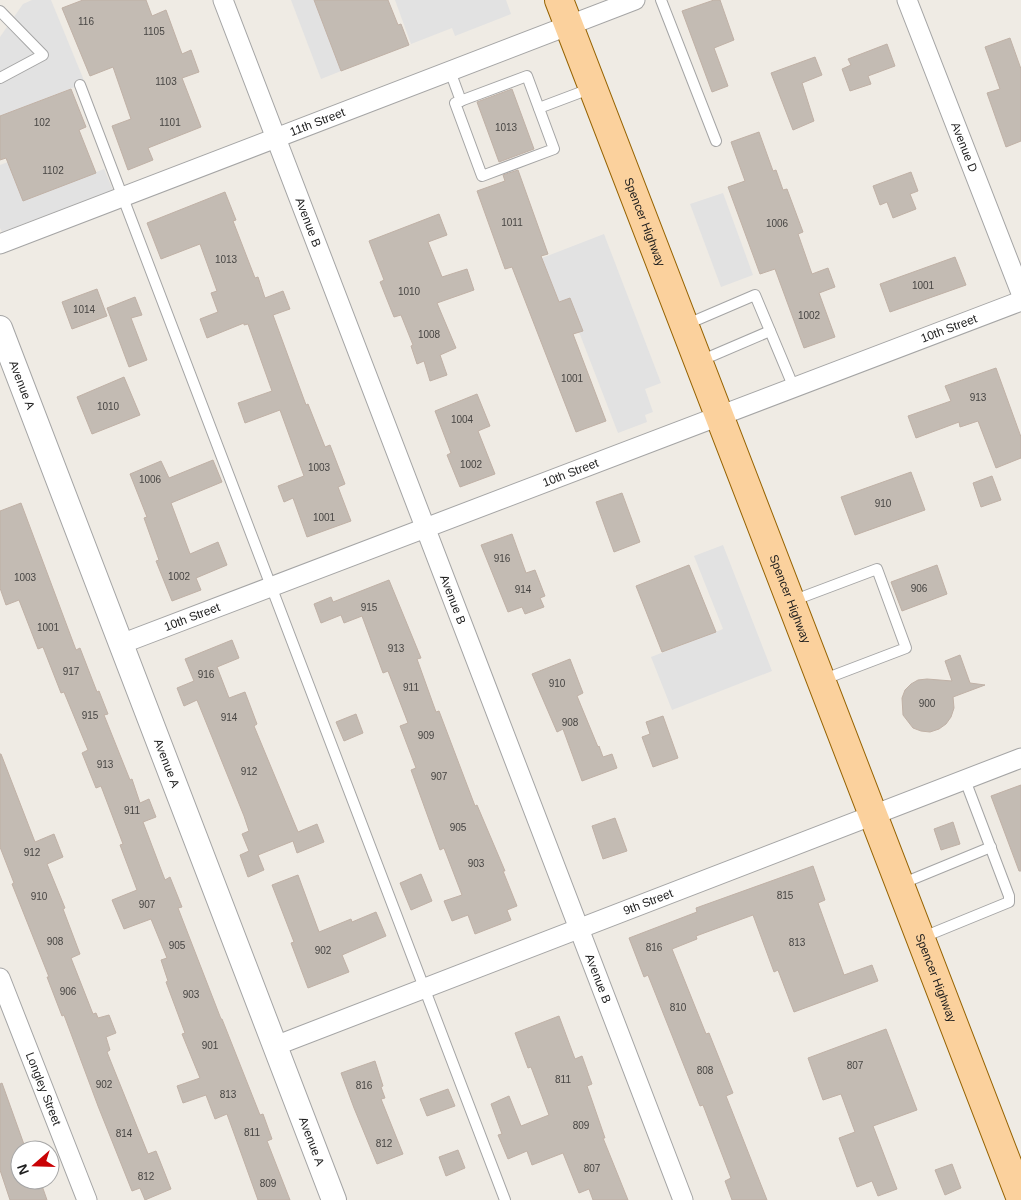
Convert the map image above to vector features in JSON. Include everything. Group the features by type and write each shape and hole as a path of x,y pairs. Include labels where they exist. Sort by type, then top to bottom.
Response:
{"main road":[{"name":"Spencer Highway","path":"559,0 1021,1199"}],"street":[{"name":"Avenue B","path":"223,0 683,1200"},
{"name":"11th Street","path":"0,244 635,0"},
{"name":"Avenue D","path":"907,0 1021,293"},
{"name":"10th Street","path":"121,644 1021,302"},
{"name":"Avenue A","path":"0,328 334,1200"},
{"name":"9th Street","path":"275,1046 1021,758"},
{"name":"Longley Street","path":"0,978 87,1200"}],"lane":[{"path":"661,0 716,141"},
{"path":"0,11 43,55 0,78"},
{"path":"450,71 461,101"},
{"path":"527,76 554,149 482,176 455,103 461,101 527,76"},
{"path":"80,85 505,1200"},
{"path":"539,108 593,87"},
{"path":"685,325 755,296 794,388"},
{"path":"699,362 770,332"},
{"path":"791,602 877,569 906,648 821,681"},
{"path":"920,938 1009,902 1009,896 965,780"},
{"path":"900,884 991,847"}],"shaded area":[{"path":"32,0 51,0 85,83 0,116 0,37 23,4"},
{"path":"291,0 314,0 341,71 321,79"},
{"path":"395,0 506,0 511,14 455,36 452,28 411,44"},
{"path":"8,162 23,201 104,169 113,190 2,232 0,228 0,165"},
{"path":"723,193 753,275 721,287 690,204"},
{"path":"604,234 661,383 645,389 653,412 645,415 647,422 618,433 579,332 582,331 570,298 559,302 542,258"},
{"path":"723,545 772,671 672,710 651,657 723,629 694,556"}],"building":[{"path":"83,0 146,0 152,16 166,10 182,54 191,50 199,72 182,78 201,127 148,148 153,160 128,170 112,126 131,119 113,67 90,76 62,8"},
{"path":"314,0 388,0 398,25 401,24 409,45 341,71"},
{"path":"714,0 720,0 734,40 714,48 728,86 712,92 682,11"},
{"path":"1010,38 1021,69 1021,141 1006,147 987,93 1000,89 985,47"},
{"path":"887,44 895,66 868,76 871,84 850,91 842,69 851,65 848,59"},
{"path":"815,57 822,75 802,83 814,121 793,130 771,73"},
{"path":"71,89 86,127 79,130 96,173 23,201 6,158 0,160 0,116"},
{"path":"512,89 534,149 499,162 477,102"},
{"path":"759,132 773,171 776,170 783,190 787,189 803,232 798,234 812,274 828,268 835,287 819,293 835,337 804,348 775,269 760,274 728,187 745,181 731,142"},
{"path":"518,170 548,254 541,256 559,302 570,298 583,331 573,334 606,421 576,432 512,267 505,269 477,191 505,181 503,175"},
{"path":"911,172 918,191 910,194 916,209 893,218 887,202 880,205 873,186"},
{"path":"225,192 236,220 233,221 255,278 258,277 265,298 283,291 290,309 273,315 306,405 308,404 325,447 330,445 345,484 338,487 351,521 307,537 293,498 284,502 278,486 304,476 280,410 245,423 238,403 272,391 248,324 244,325 244,323 207,338 200,319 218,312 211,293 217,291 200,244 161,259 147,223"},
{"path":"439,214 447,235 428,242 442,277 467,269 474,290 437,303 456,348 440,355 447,375 430,381 424,361 417,364 411,346 413,345 401,315 394,317 380,282 384,280 369,241"},
{"path":"955,257 966,285 890,312 880,284"},
{"path":"97,289 107,316 72,329 62,302"},
{"path":"135,297 142,315 131,318 147,360 129,367 107,308"},
{"path":"996,368 1021,437 1021,458 996,468 978,421 960,427 959,422 916,438 908,416 951,401 945,386"},
{"path":"124,377 140,415 92,434 77,397"},
{"path":"477,394 490,426 478,431 495,474 460,487 447,455 451,453 435,411"},
{"path":"213,460 222,482 171,503 190,554 218,542 227,565 196,578 201,590 172,601 156,561 159,560 144,518 147,517 130,474 161,461 169,478"},
{"path":"911,472 925,510 855,535 841,497"},
{"path":"992,476 1001,500 981,507 973,483"},
{"path":"622,493 640,542 614,552 596,502"},
{"path":"21,503 76,650 80,648 97,692 99,691 108,714 104,715 130,780 132,779 140,803 149,799 156,817 143,822 165,880 170,877 182,907 178,908 221,1019 260,1115 263,1114 272,1139 267,1141 290,1200 258,1200 227,1114 215,1119 206,1095 183,1103 177,1086 200,1078 182,1034 185,1033 166,982 168,981 161,960 167,958 151,919 124,929 112,900 137,890 120,845 123,844 101,786 96,788 82,753 88,750 64,692 61,693 43,647 38,649 19,600 6,605 0,588 0,511"},
{"path":"512,534 526,573 535,570 545,596 540,598 544,607 525,614 522,607 508,612 481,545"},
{"path":"689,565 716,632 662,652 636,586"},
{"path":"937,565 947,594 902,611 891,582"},
{"path":"389,580 421,658 417,659 436,712 439,711 475,806 477,805 505,871 503,871 517,906 507,910 511,920 475,934 468,915 452,921 444,901 462,895 444,848 440,850 411,770 416,768 400,726 408,723 388,671 383,673 362,616 344,623 341,615 321,623 314,604 331,597 333,602"},
{"path":"232,640 239,658 217,667 229,698 245,692 257,724 254,726 298,832 317,824 324,842 297,853 293,841 258,855 264,870 248,877 240,855 249,851 242,834 249,831 244,816 197,700 184,706 177,688 194,681 185,659"},
{"path":"960,655 970,683 985,685 953,697 954,708 951,717 939,729 930,732 913,728 903,715 902,698 905,690 918,680 952,681 945,661"},
{"path":"570,659 583,693 577,696 598,747 603,757 612,754 617,768 582,781 563,729 557,732 532,674"},
{"path":"356,714 363,733 344,741 336,722"},
{"path":"663,716 678,758 653,767 642,737 650,734 646,722"},
{"path":"0,754 35,842 54,834 63,857 47,864 65,908 63,909 80,954 71,958 93,1014 96,1013 98,1018 109,1015 116,1033 106,1037 110,1050 107,1052 148,1154 156,1151 171,1189 145,1200 140,1188 132,1191 12,884 14,883 0,847"},
{"path":"1021,785 1021,871 1019,871 991,796"},
{"path":"615,818 627,851 603,859 592,826"},
{"path":"953,822 960,844 941,850 934,829"},
{"path":"813,866 825,900 818,903 844,975 872,965 878,981 794,1012 778,970 774,972 753,915 696,936 697,939 672,949 706,1034 709,1033 733,1093 726,1096 767,1200 732,1200 725,1181 731,1178 703,1105 700,1106 648,975 644,977 629,938 697,912 696,908"},
{"path":"421,874 432,901 411,910 400,883"},
{"path":"298,875 319,932 351,919 352,922 376,912 386,936 342,955 349,972 308,988 291,943 294,942 272,885"},
{"path":"559,1016 575,1059 582,1056 592,1084 587,1086 605,1138 603,1138 628,1200 593,1200 589,1189 579,1193 563,1153 532,1165 527,1151 508,1159 498,1135 502,1134 491,1104 509,1096 521,1126 549,1115 531,1067 528,1068 515,1033"},
{"path":"886,1029 917,1110 873,1126 897,1189 878,1196 872,1181 857,1187 839,1138 855,1132 841,1094 823,1100 808,1058"},
{"path":"375,1061 385,1098 381,1099 403,1154 377,1164 341,1073"},
{"path":"2,1083 22,1140 10,1140 10,1190 44,1190 47,1200 10,1200 0,1170 0,1084"},
{"path":"448,1089 455,1106 427,1116 420,1099"},
{"path":"458,1150 465,1168 446,1176 439,1157"},
{"path":"952,1164 961,1188 945,1195 935,1170"}]}
